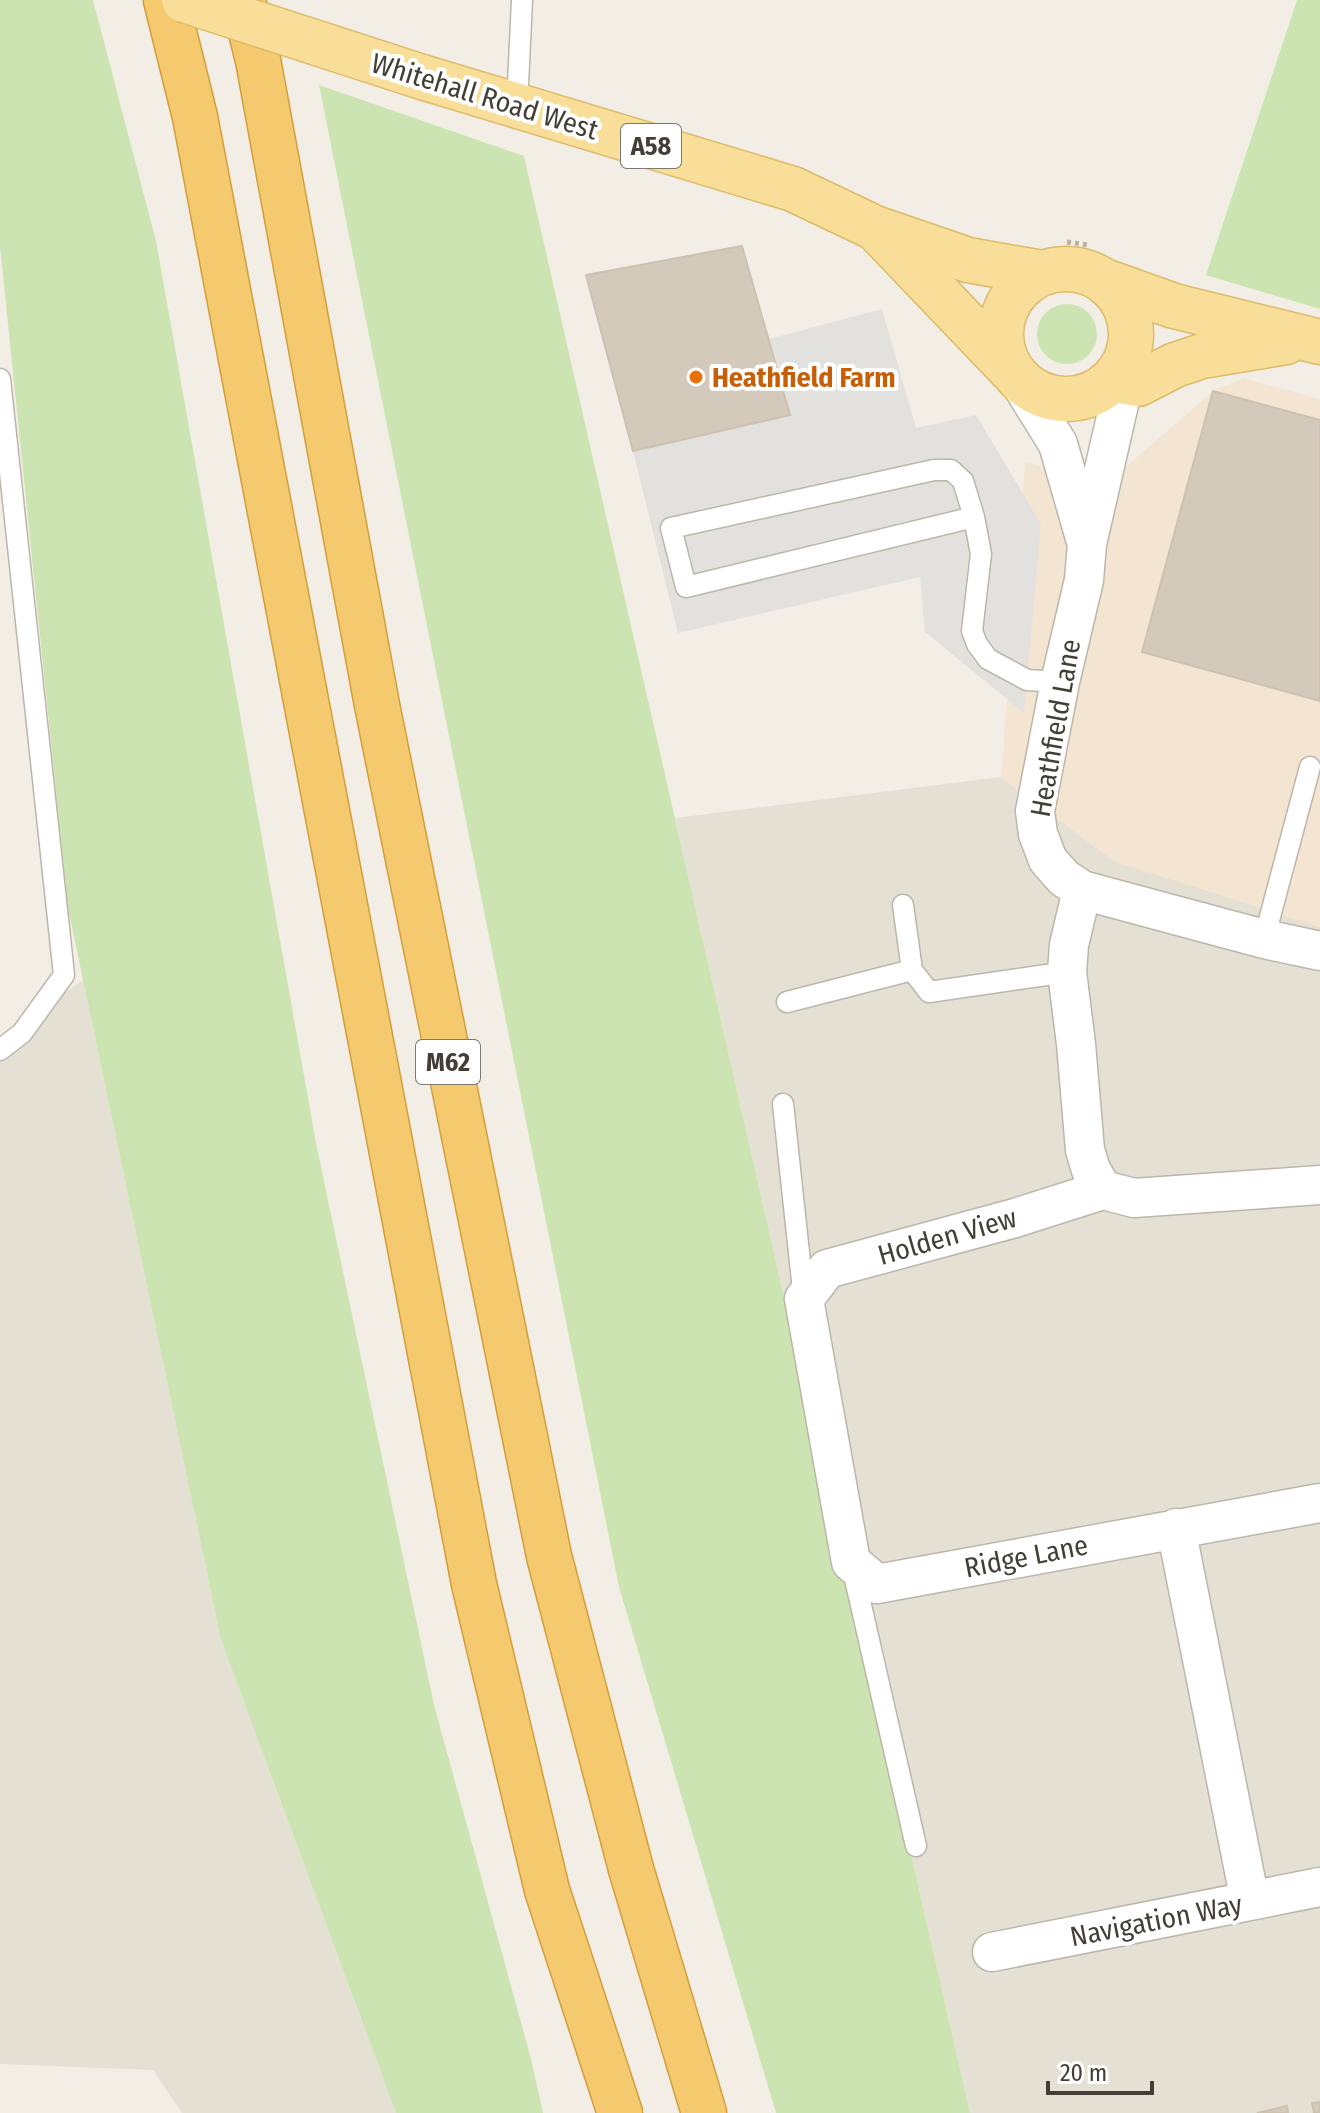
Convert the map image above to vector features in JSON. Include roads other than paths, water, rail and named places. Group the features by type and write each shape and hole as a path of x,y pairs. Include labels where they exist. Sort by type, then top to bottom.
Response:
{"highway":[{"name":"M62","path":"166,0 195,117 474,1584 547,1890 620,2113"},
{"name":"M62","path":"243,0 258,60 380,720 549,1556 631,1869 704,2113"}],"main road":[{"name":"Whitehall Road West","path":"184,0 422,77 793,189 875,228 968,260 1042,273"},
{"name":"Whitehall Road West","path":"875,228 1014,375"},
{"name":"A58","path":"1042,273 1063,268 1085,271 1174,306 1314,341"},
{"path":"1014,375 1004,355 1000,336 1003,316 1011,298 1024,283 1042,273"},
{"path":"1104,281 1120,296 1129,317 1132,339 1126,361 1113,380"},
{"name":"A58","path":"1014,375 1032,390 1053,398 1075,399 1095,393 1113,380 1138,384 1175,365 1202,356 1314,341"}],"street":[{"name":"Heathfield Lane","path":"1014,375 1058,444 1087,544"},
{"name":"Heathfield Lane","path":"1113,380 1119,404 1087,544 1084,580 1035,811 1038,834 1048,860 1064,878 1082,890 1320,951"},
{"path":"1082,890 1069,945 1067,972 1085,1150 1091,1170 1103,1190 1134,1198 1320,1185"},
{"name":"Holden View","path":"804,1299 827,1269 1015,1218 1103,1190"},
{"path":"804,1299 864,1573"},
{"name":"Ridge Lane","path":"864,1573 1176,1528 1320,1503"},
{"path":"1176,1528 1250,1901"},
{"name":"Navigation Way","path":"992,1952 1320,1887"}],"lane":[{"path":"517,106 522,0"},
{"path":"0,379 64,975 22,1033 0,1050"},
{"path":"974,517 686,587 671,528 934,470 951,470 963,481 974,517 981,554 972,631 977,644 988,659 1027,680 1060,682"},
{"path":"1264,939 1310,767"},
{"path":"903,905 912,970 929,992 1067,972"},
{"path":"787,1002 912,970"},
{"path":"783,1104 804,1299"},
{"path":"864,1573 916,1846"}],"place":[{"name":"Heathfield Farm","path":"696,377"}]}
